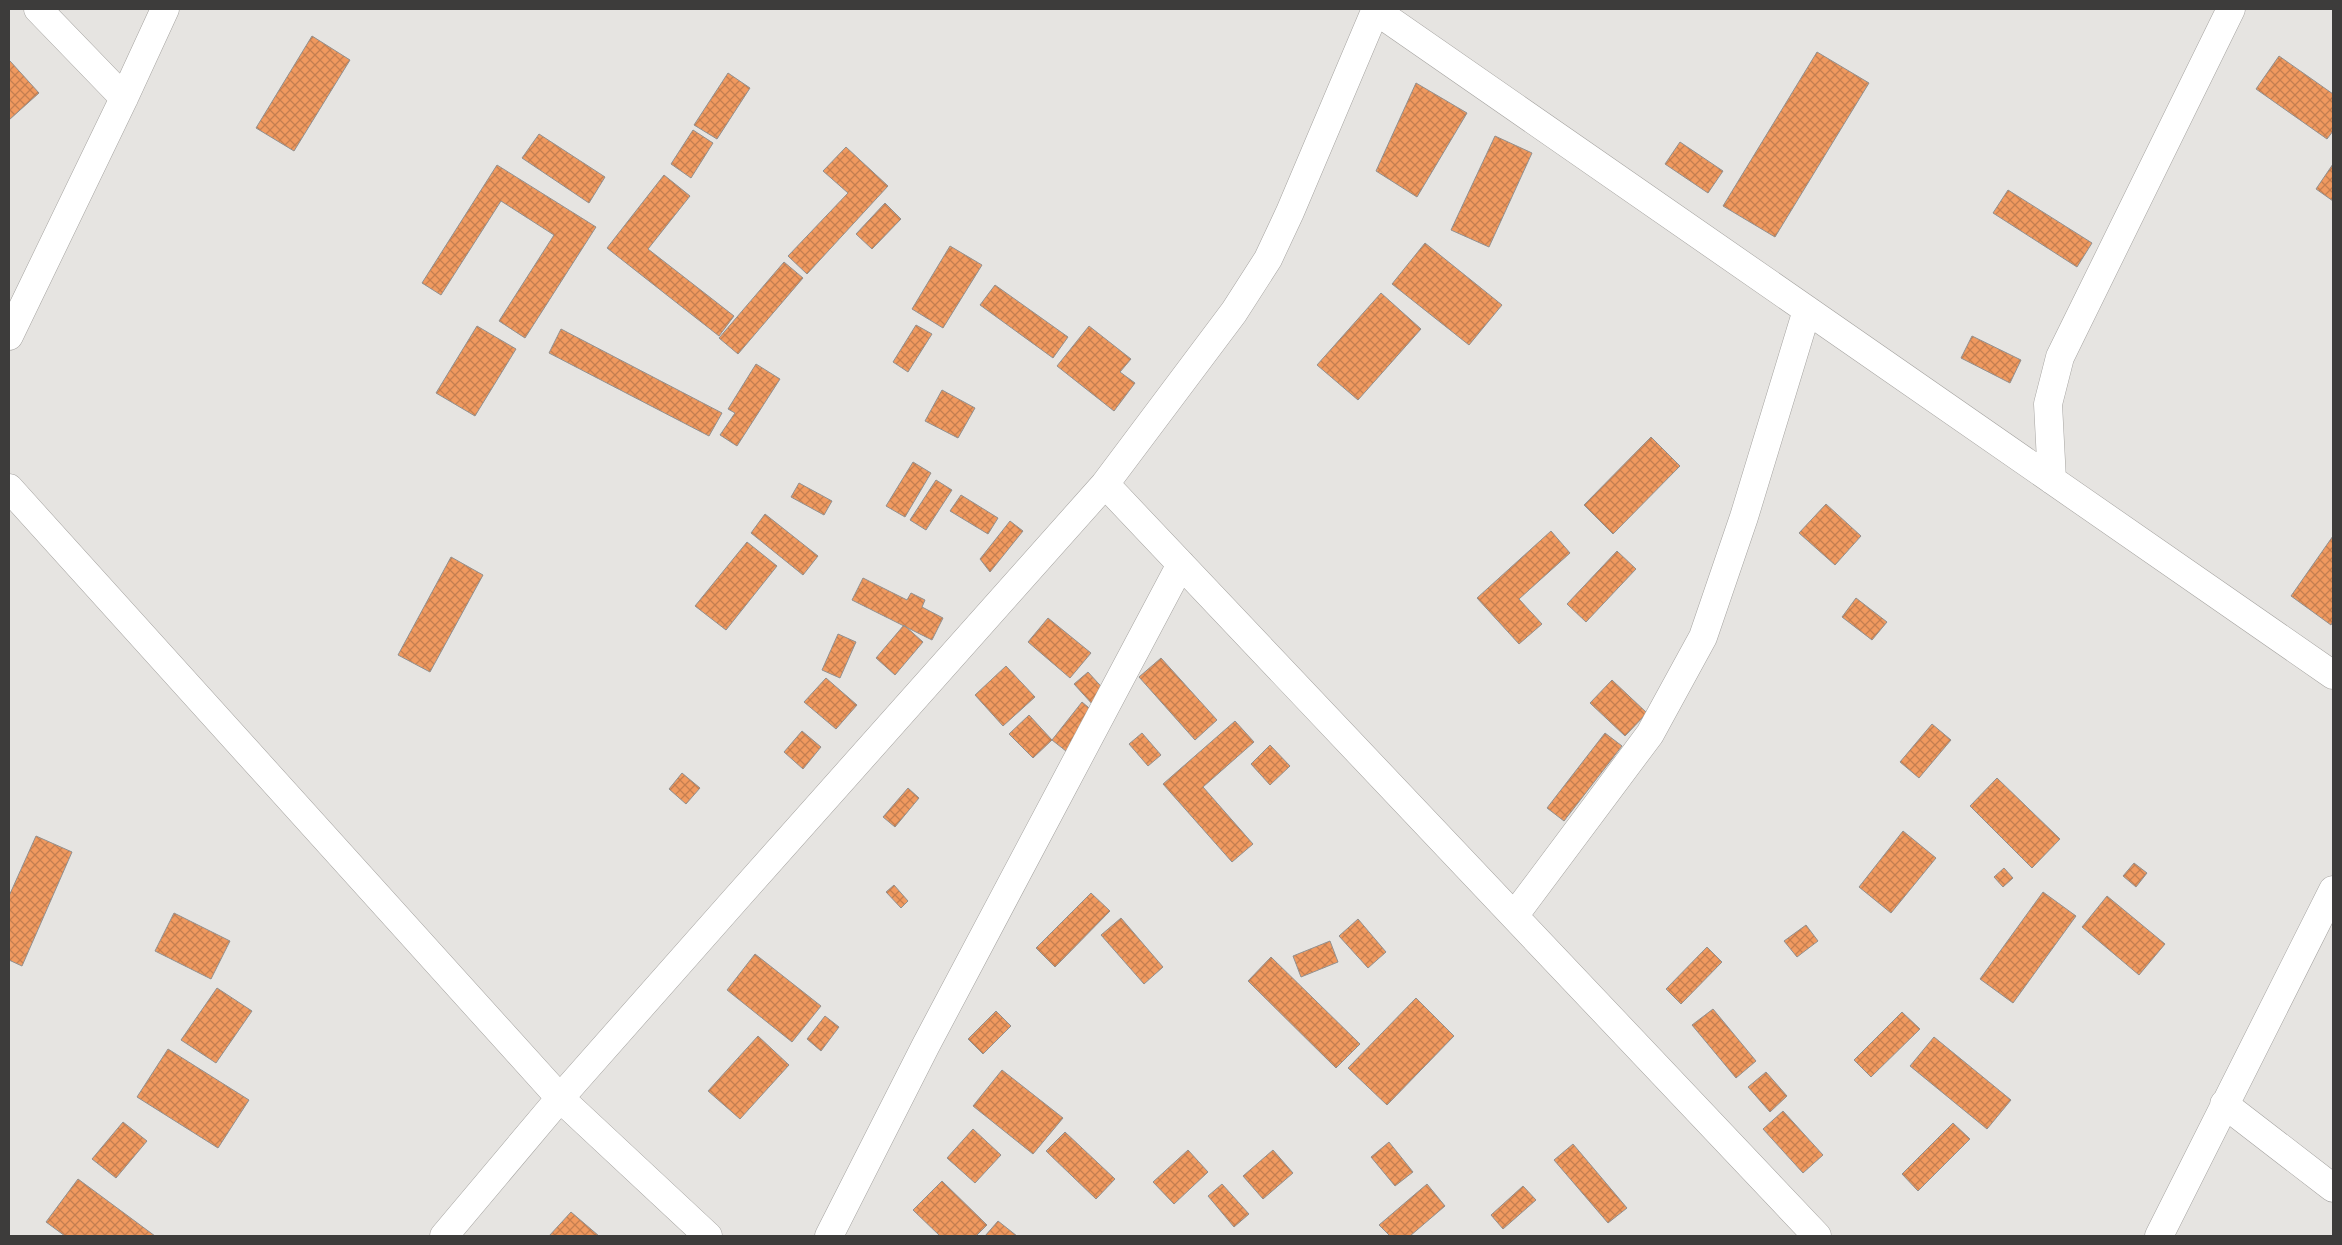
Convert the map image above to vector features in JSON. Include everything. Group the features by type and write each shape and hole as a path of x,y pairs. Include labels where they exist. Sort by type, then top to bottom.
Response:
{"street":[{"path":"38,9 124,98"},
{"path":"11,327 124,98 165,9"},
{"path":"2052,480 2048,404 2060,357 2231,9"},
{"path":"444,1236 560,1098 1105,484 1234,312 1268,259 1290,212 1375,10 2333,675"},
{"path":"1514,916 1650,734 1703,637 1744,517 1807,310"},
{"path":"1105,484 1817,1236"},
{"path":"9,488 560,1098 708,1236"},
{"path":"829,1236 926,1045 1181,564"},
{"path":"2158,1236 2333,890"},
{"path":"2224,1104 2333,1188"}],"building":[{"path":"312,36 350,60 294,151 256,128"},
{"path":"1817,52 1869,83 1775,237 1723,206"},
{"path":"2279,56 2333,94 2333,131 2327,139 2256,89"},
{"path":"9,62 39,93 9,120"},
{"path":"728,73 750,88 717,139 694,125"},
{"path":"1416,83 1467,113 1417,197 1376,171"},
{"path":"693,130 713,143 691,178 671,164"},
{"path":"539,134 605,177 589,203 522,158"},
{"path":"1495,136 1532,153 1489,247 1451,230"},
{"path":"1680,142 1723,171 1708,193 1665,164"},
{"path":"846,147 888,186 807,274 788,256 848,193 823,171"},
{"path":"2333,164 2333,201 2316,189"},
{"path":"497,165 596,227 525,338 499,321 554,235 501,201 441,295 422,283"},
{"path":"664,175 690,196 648,249 734,316 719,336 607,248"},
{"path":"2008,190 2092,243 2077,267 1993,213"},
{"path":"885,203 901,219 872,249 856,234"},
{"path":"1425,243 1502,305 1469,345 1392,284"},
{"path":"950,246 982,265 943,328 912,309"},
{"path":"784,262 803,278 738,354 719,338"},
{"path":"995,285 1068,337 1053,358 980,305"},
{"path":"1381,293 1421,329 1358,400 1317,365"},
{"path":"916,325 932,334 908,372 893,362"},
{"path":"477,326 516,349 475,416 436,393"},
{"path":"1089,326 1131,359 1120,372 1135,383 1114,411 1057,366"},
{"path":"561,329 722,413 709,436 549,353"},
{"path":"1972,336 2021,360 2010,383 1961,358"},
{"path":"756,364 780,379 737,446 720,435 735,413 728,409"},
{"path":"942,390 975,408 958,438 925,421"},
{"path":"1651,437 1680,466 1613,534 1584,505"},
{"path":"913,462 931,473 905,517 886,506"},
{"path":"936,480 952,490 926,530 910,520"},
{"path":"799,483 832,501 824,515 791,497"},
{"path":"961,495 998,518 988,534 950,511"},
{"path":"1826,504 1861,536 1835,565 1799,533"},
{"path":"765,514 818,556 803,575 751,533"},
{"path":"1010,521 1023,531 990,572 980,559"},
{"path":"1551,531 1570,553 1519,599 1542,624 1519,644 1477,598"},
{"path":"2333,536 2333,621 2331,625 2291,596"},
{"path":"747,542 777,566 726,630 695,606"},
{"path":"1617,551 1636,569 1586,622 1567,604"},
{"path":"451,557 483,575 430,672 398,655"},
{"path":"863,578 907,600 911,593 925,600 922,607 943,618 932,640 852,600"},
{"path":"1856,598 1887,622 1872,640 1842,617"},
{"path":"1048,618 1091,653 1070,678 1028,642"},
{"path":"904,625 923,642 895,675 876,658"},
{"path":"838,634 856,642 840,678 822,670"},
{"path":"1161,658 1217,720 1195,740 1139,677"},
{"path":"1006,666 1035,697 1003,726 975,695"},
{"path":"1088,672 1108,694 1094,706 1074,684"},
{"path":"826,678 857,705 836,729 804,702"},
{"path":"1612,680 1647,713 1625,736 1590,703"},
{"path":"1082,702 1101,718 1071,755 1052,740"},
{"path":"1029,715 1052,740 1033,758 1009,734"},
{"path":"1235,721 1254,742 1203,787 1253,844 1232,862 1163,784"},
{"path":"1932,724 1951,740 1919,778 1900,762"},
{"path":"802,731 821,747 803,769 784,752"},
{"path":"1142,733 1161,755 1148,766 1129,744"},
{"path":"1605,733 1622,746 1564,821 1547,808"},
{"path":"1270,745 1290,766 1270,785 1251,764"},
{"path":"682,773 700,788 686,804 669,789"},
{"path":"1997,778 2060,839 2032,868 1970,806"},
{"path":"908,788 919,798 895,827 883,817"},
{"path":"1903,831 1936,858 1891,913 1859,887"},
{"path":"36,836 72,852 22,966 9,960 9,896"},
{"path":"2134,863 2147,873 2136,887 2123,876"},
{"path":"2004,868 2013,878 2003,887 1994,877"},
{"path":"894,885 908,901 901,908 886,892"},
{"path":"2043,892 2076,916 2013,1003 1980,979"},
{"path":"1091,893 1110,911 1055,967 1036,948"},
{"path":"2107,896 2165,944 2139,975 2082,927"},
{"path":"174,913 230,941 211,979 155,951"},
{"path":"1121,918 1163,967 1144,984 1101,935"},
{"path":"1358,919 1386,952 1368,968 1339,936"},
{"path":"1806,925 1818,941 1797,957 1784,941"},
{"path":"1330,941 1338,962 1301,977 1293,956"},
{"path":"1707,947 1722,962 1681,1004 1666,989"},
{"path":"755,954 821,1006 792,1042 727,990"},
{"path":"1271,957 1360,1044 1336,1068 1248,981"},
{"path":"217,988 252,1011 216,1063 181,1040"},
{"path":"1416,998 1454,1036 1387,1105 1348,1068"},
{"path":"1713,1009 1756,1061 1736,1078 1692,1025"},
{"path":"996,1011 1011,1026 983,1054 968,1039"},
{"path":"1902,1012 1920,1029 1871,1077 1854,1060"},
{"path":"825,1016 839,1027 821,1051 807,1039"},
{"path":"758,1036 789,1065 740,1119 708,1091"},
{"path":"1934,1037 2011,1100 1987,1129 1910,1066"},
{"path":"168,1049 249,1100 218,1148 137,1097"},
{"path":"1002,1070 1063,1118 1033,1154 973,1106"},
{"path":"1766,1072 1787,1096 1770,1112 1748,1087"},
{"path":"1783,1111 1823,1155 1803,1173 1763,1129"},
{"path":"123,1122 147,1141 116,1178 92,1159"},
{"path":"1953,1123 1970,1139 1918,1191 1902,1174"},
{"path":"973,1129 1001,1155 975,1183 947,1158"},
{"path":"1065,1132 1115,1179 1096,1199 1046,1151"},
{"path":"1389,1142 1413,1172 1395,1186 1371,1157"},
{"path":"1573,1144 1627,1208 1608,1223 1554,1160"},
{"path":"1188,1150 1208,1172 1174,1204 1153,1182"},
{"path":"1273,1150 1293,1173 1263,1199 1243,1176"},
{"path":"78,1179 155,1236 65,1236 46,1222"},
{"path":"942,1181 987,1225 976,1236 940,1236 913,1210"},
{"path":"1222,1184 1249,1214 1234,1227 1208,1196"},
{"path":"1427,1184 1445,1206 1410,1236 1390,1236 1379,1225"},
{"path":"1523,1186 1536,1200 1503,1229 1491,1215"},
{"path":"571,1212 599,1236 549,1236"},
{"path":"998,1221 1017,1236 985,1236"}]}
